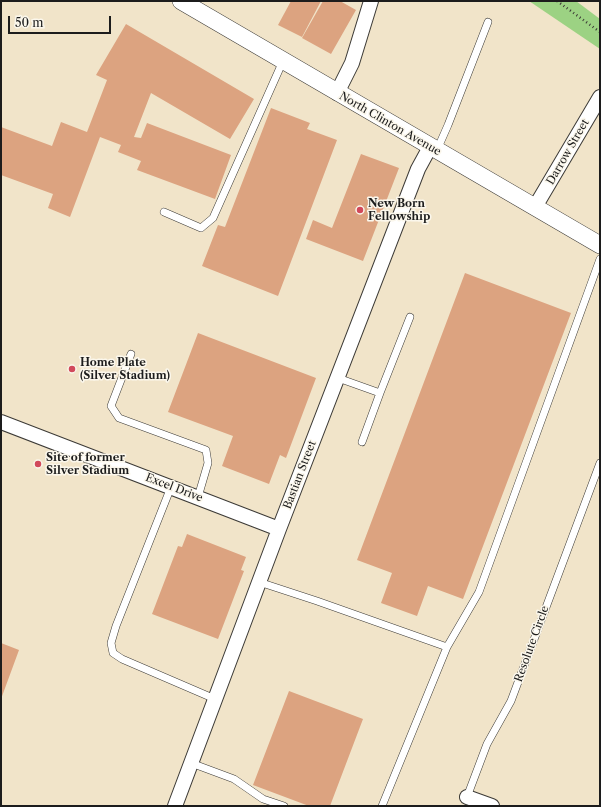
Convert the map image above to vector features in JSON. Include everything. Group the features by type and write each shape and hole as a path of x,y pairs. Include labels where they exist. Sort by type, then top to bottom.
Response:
{"street":[{"name":"North Clinton Avenue","path":"182,1 337,93 600,245"},
{"path":"337,93 352,63 371,1"},
{"name":"Darrow Street","path":"535,207 600,97"},
{"name":"Bastian Street","path":"175,806 279,529 418,169 433,149"},
{"name":"Excel Drive","path":"1,422 279,529"},
{"name":"Resolute Circle","path":"469,801 492,806"}],"lane":[{"path":"433,149 448,125 488,22"},
{"path":"164,212 201,228 213,218 283,60"},
{"path":"382,806 447,647 479,592 600,259"},
{"path":"362,442 410,318"},
{"path":"131,354 111,406 119,418 206,450 208,463 198,497"},
{"path":"338,378 380,393"},
{"name":"Resolute Circle","path":"469,801 487,744 511,701 600,463"},
{"path":"171,487 116,626 111,643 113,653 122,659 215,699"},
{"path":"259,582 447,647"},
{"path":"191,763 234,778 263,799 284,806"}],"path":[{"path":"557,1 600,32"}],"green space":[{"path":"529,1 576,1 600,19 600,49"}],"building":[{"path":"291,1 321,1 302,37 278,25"},
{"path":"323,1 340,1 356,10 331,54 302,38"},
{"path":"126,24 254,99 230,139 151,93 134,137 141,138 147,123 231,155 215,199 137,170 141,161 118,152 121,145 100,137 70,217 48,208 53,194 1,175 1,127 52,146 61,122 87,132 107,80 96,75"},
{"path":"271,108 310,123 307,129 337,140 278,296 202,266 218,225 225,227"},
{"path":"361,154 399,168 363,261 306,239 313,220 332,228"},
{"path":"465,273 571,313 463,599 428,586 417,616 381,603 392,573 357,560"},
{"path":"198,333 316,378 286,458 280,455 269,484 222,466 233,436 168,412"},
{"path":"187,534 246,557 241,570 244,571 218,639 152,614 178,546 182,547"},
{"path":"1,643 19,650 1,699"},
{"path":"289,691 363,719 330,806 309,806 253,785"}],"place":[{"name":"New Born Fellowship","path":"360,210"},
{"name":"Home Plate (Silver Stadium)","path":"72,369"},
{"name":"Site of former Silver Stadium","path":"38,464"}]}
